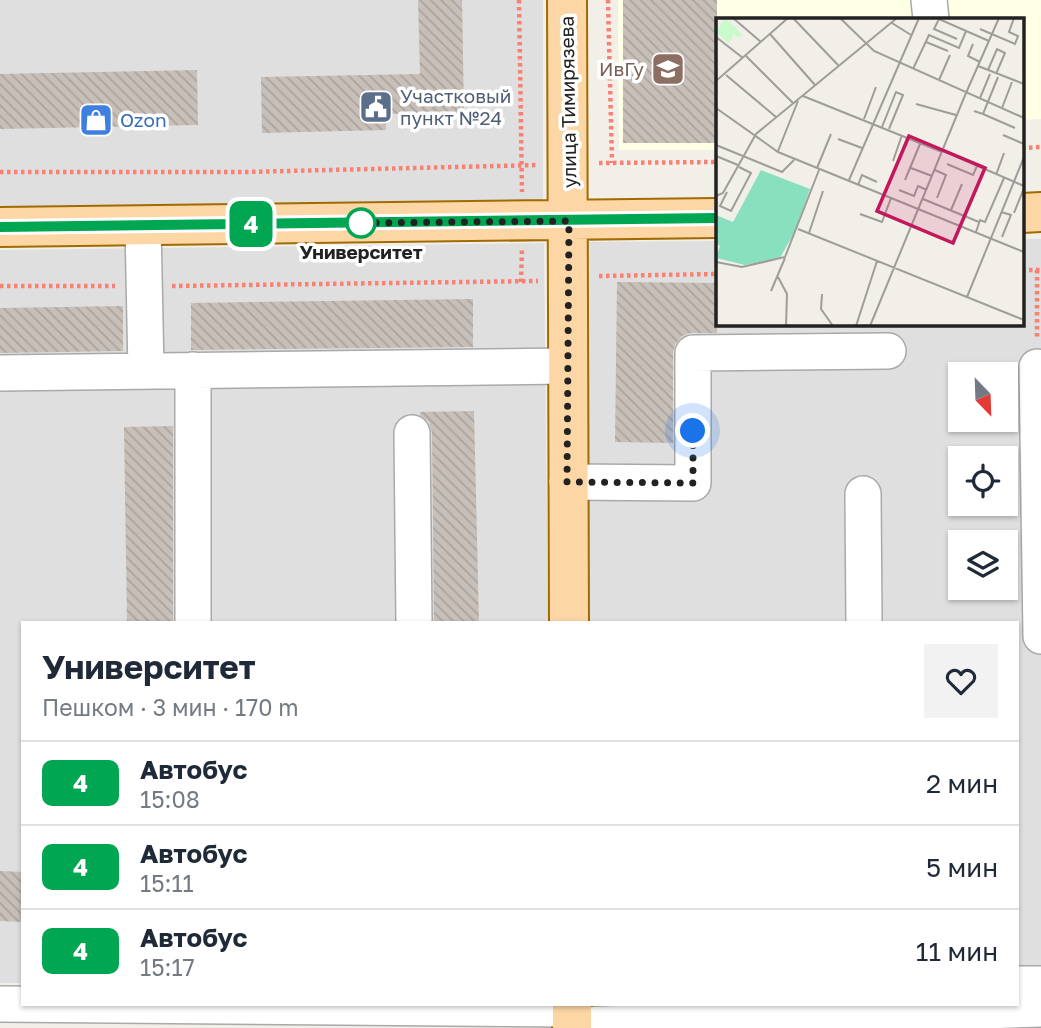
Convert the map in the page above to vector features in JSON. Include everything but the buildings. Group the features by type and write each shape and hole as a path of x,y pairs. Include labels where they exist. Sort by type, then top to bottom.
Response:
{"main road":[{"name":"улица Тимирязева","path":"567,0 569,221 566,366 569,621"},
{"path":"0,228 716,218"}],"street":[{"path":"929,0 930,18"},
{"path":"144,226 146,371"},
{"path":"567,482 693,483 693,353 888,351"},
{"path":"0,373 566,366"},
{"path":"1037,367 1041,636"},
{"path":"193,370 193,621"},
{"path":"412,433 414,621"},
{"path":"863,494 864,621"},
{"path":"1019,984 1041,984"},
{"path":"0,1004 21,1004"},
{"path":"142,1006 572,1017 980,1020 1041,1009"}],"path":[{"path":"519,0 522,186"},
{"path":"608,0 612,163"},
{"path":"0,172 245,172 716,162"},
{"path":"1037,367 1039,270"},
{"path":"0,286 522,282 610,275 716,274"}],"shaded area":[{"path":"0,0 543,0 543,200 0,207"},
{"name":"ИвГу","path":"618,0 1041,0 1041,119 1024,120 1024,18 716,18 716,150 619,150"},
{"path":"1024,239 1041,239 1041,971 1019,972 1019,621 590,621 586,242 716,241 716,326 1024,326"},
{"path":"544,243 548,621 21,621 21,983 0,983 0,250"}],"bus line":[{"name":"4","path":"0,227 716,218"}],"place":[{"name":"ИвГу","path":"668,69"},
{"name":"Участковый пункт №24","path":"376,107"},
{"name":"Ozon","path":"96,120"},
{"name":"Университет","path":"361,223"}],"route":[{"path":"361,223 356,223 569,221 567,482 693,483 693,431"}]}
